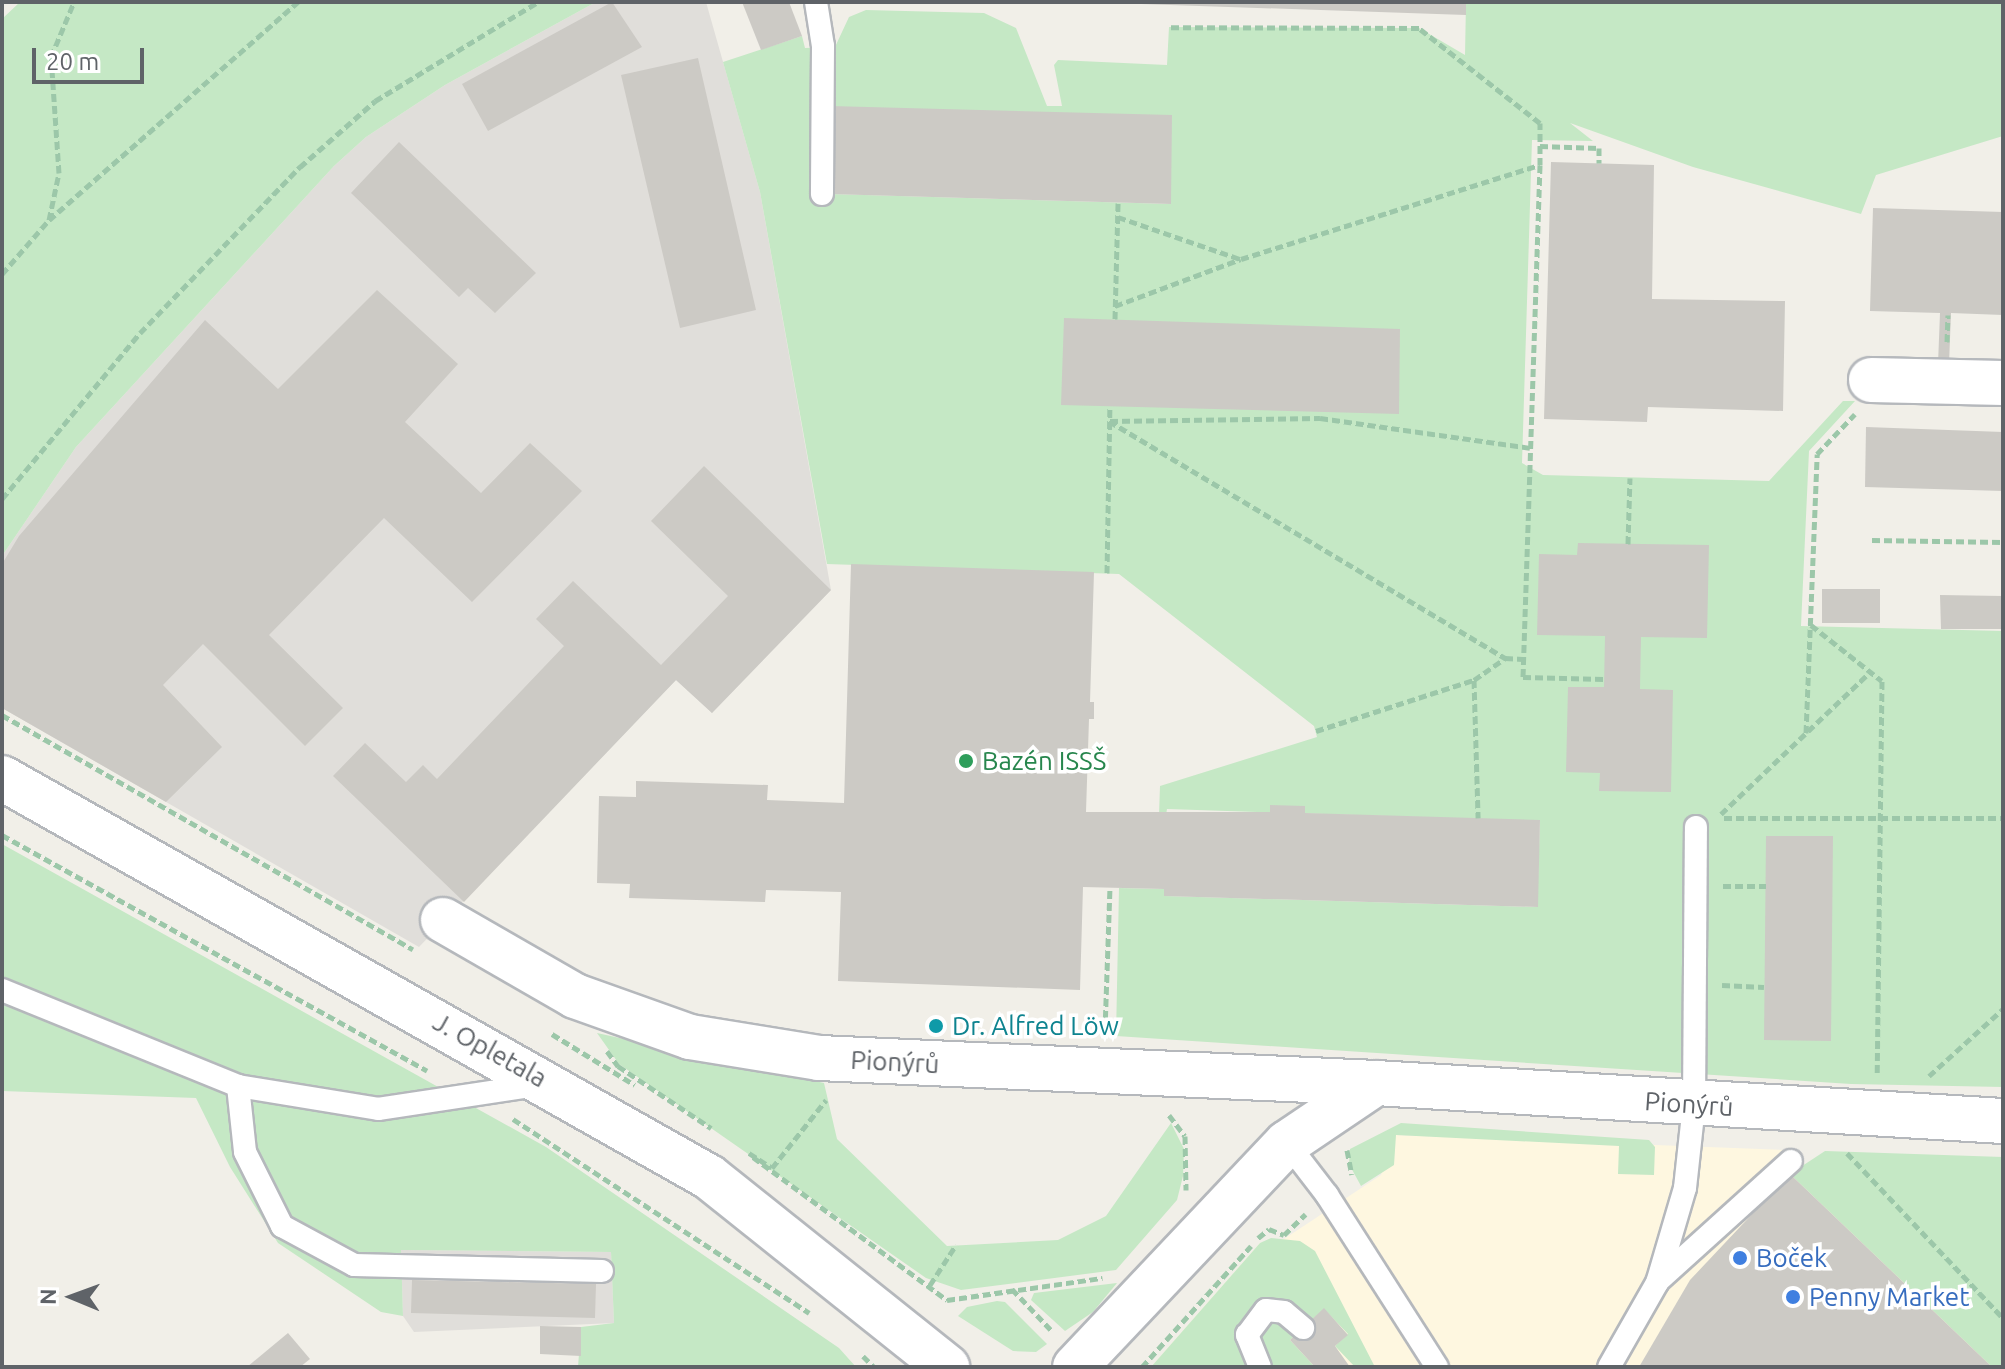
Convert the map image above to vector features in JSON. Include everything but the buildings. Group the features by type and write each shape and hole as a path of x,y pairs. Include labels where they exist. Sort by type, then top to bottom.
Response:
{"street":[{"path":"1865,395 2003,383"},
{"name":"J. Opletala","path":"2,778 549,1083 709,1177 947,1367"},
{"name":"Pionýrů","path":"434,938 575,996 690,1037 819,1058 1376,1083 1694,1105 2003,1121"},
{"path":"1078,1364 1287,1143 1376,1083"}],"lane":[{"path":"816,2 823,46 822,194"},
{"path":"1609,1367 1657,1283 1685,1188 1694,1105 1696,827"},
{"path":"2,990 238,1086 378,1109 549,1083"},
{"path":"238,1086 245,1152 282,1226 354,1265 602,1271"},
{"path":"1287,1143 1327,1195 1437,1367"},
{"path":"1657,1283 1791,1161"},
{"path":"1260,1367 1247,1335 1266,1310 1284,1312 1303,1328"}],"path":[{"path":"49,220 59,173 51,57 74,2"},
{"path":"2,274 49,220 298,2"},
{"path":"2,499 140,333 300,167 375,101 538,2"},
{"path":"1169,27 1419,28 1540,123 1523,677 1604,679"},
{"path":"1540,146 1599,148 1599,163"},
{"path":"1115,306 1241,259 1540,165"},
{"path":"1115,319 1118,203"},
{"path":"1118,217 1241,259"},
{"path":"1806,734 1817,454 1865,395"},
{"path":"1107,573 1110,407"},
{"path":"1109,421 1320,418 1530,448"},
{"path":"1109,421 1505,658 1523,659"},
{"path":"1628,544 1630,478"},
{"path":"1872,540 2003,542"},
{"path":"1811,625 1882,681 1877,1079"},
{"path":"1316,731 1474,680 1505,658"},
{"path":"1871,671 1716,818 2003,818"},
{"path":"1474,680 1478,818"},
{"path":"2,715 434,938"},
{"path":"1717,872 1717,900"},
{"path":"1717,886 1766,886"},
{"path":"1104,1043 1110,887"},
{"path":"1714,985 1764,987"},
{"path":"1919,1085 2003,1009"},
{"path":"545,1029 720,1135 618,1066 601,1042"},
{"path":"1160,1109 1185,1136 1189,1166 1179,1203"},
{"path":"772,1168 816,1115"},
{"path":"1836,1141 2003,1318"},
{"path":"1347,1145 1356,1186"},
{"path":"746,1151 947,1300 1109,1276"},
{"path":"1142,1367 1261,1235 1276,1229 1284,1235 1351,1174"},
{"path":"930,1285 956,1245"},
{"path":"1012,1288 1078,1364"}],"shaded area":[{"path":"596,2 706,2 760,192 831,590 712,713 676,680 419,947 2,708 2,556 76,447 334,166 366,137 445,85"},
{"path":"1395,1135 1786,1150 1999,1367 1151,1367 1260,1243 1284,1239 1381,1175"},
{"path":"401,1250 611,1252 614,1323 414,1332 403,1316"}],"green space":[{"path":"20,2 596,2 445,85 366,137 334,166 76,447 2,556 2,19"},
{"path":"1466,2 2003,2 2003,136 1876,175 1861,214 1693,167 1570,123 1593,141 1532,140 1522,463 1543,475 1769,481 1843,401 1855,401 1809,451 1801,626 2003,631 2003,1087 1851,1084 1116,1036 1119,888 1164,889 1165,896 1537,907 1540,821 1167,809 1166,815 1159,815 1160,786 1317,737 1314,726 1119,574 827,564 760,192 723,62 802,36 805,48 835,47 849,17 866,10 984,13 1016,28 1047,106 1062,106 1054,65 1058,60 1167,65 1169,27 1419,28 1465,55","holes":["1171,116 1170,204 830,194"]},
{"path":"2,844 546,1147 839,1348 856,1367 578,1367 581,1327 614,1323 611,1252 401,1250 403,1316 381,1312 278,1243 230,1167 196,1098 2,1091"},
{"path":"597,1033 824,1083 837,1139 947,1246 1058,1240 1106,1216 1171,1123 1184,1149 1183,1176 1177,1200 1116,1270 961,1290 926,1278 619,1064"},
{"path":"1401,1123 1649,1140 1655,1147 1654,1175 1618,1174 1619,1146 1396,1135 1394,1165 1361,1186 1349,1164 1350,1149"},
{"path":"1825,1151 2003,1157 2003,1367 1992,1367 1790,1174"},
{"path":"1271,1238 1300,1241 1315,1251 1375,1367 1355,1367 1335,1346 1348,1334 1324,1309 1290,1340 1315,1367 1151,1367 1260,1243"},
{"path":"1117,1283 1093,1312 1065,1331 1031,1300 1034,1293"},
{"path":"1005,1302 1047,1344 1036,1352 1013,1351 958,1316 967,1307"}],"place":[{"name":"Bazén ISSŠ","path":"966,761"},
{"name":"Dr. Alfred Löw","path":"936,1026"},
{"name":"Boček","path":"1740,1258"},
{"name":"Penny Market","path":"1793,1297"}]}
